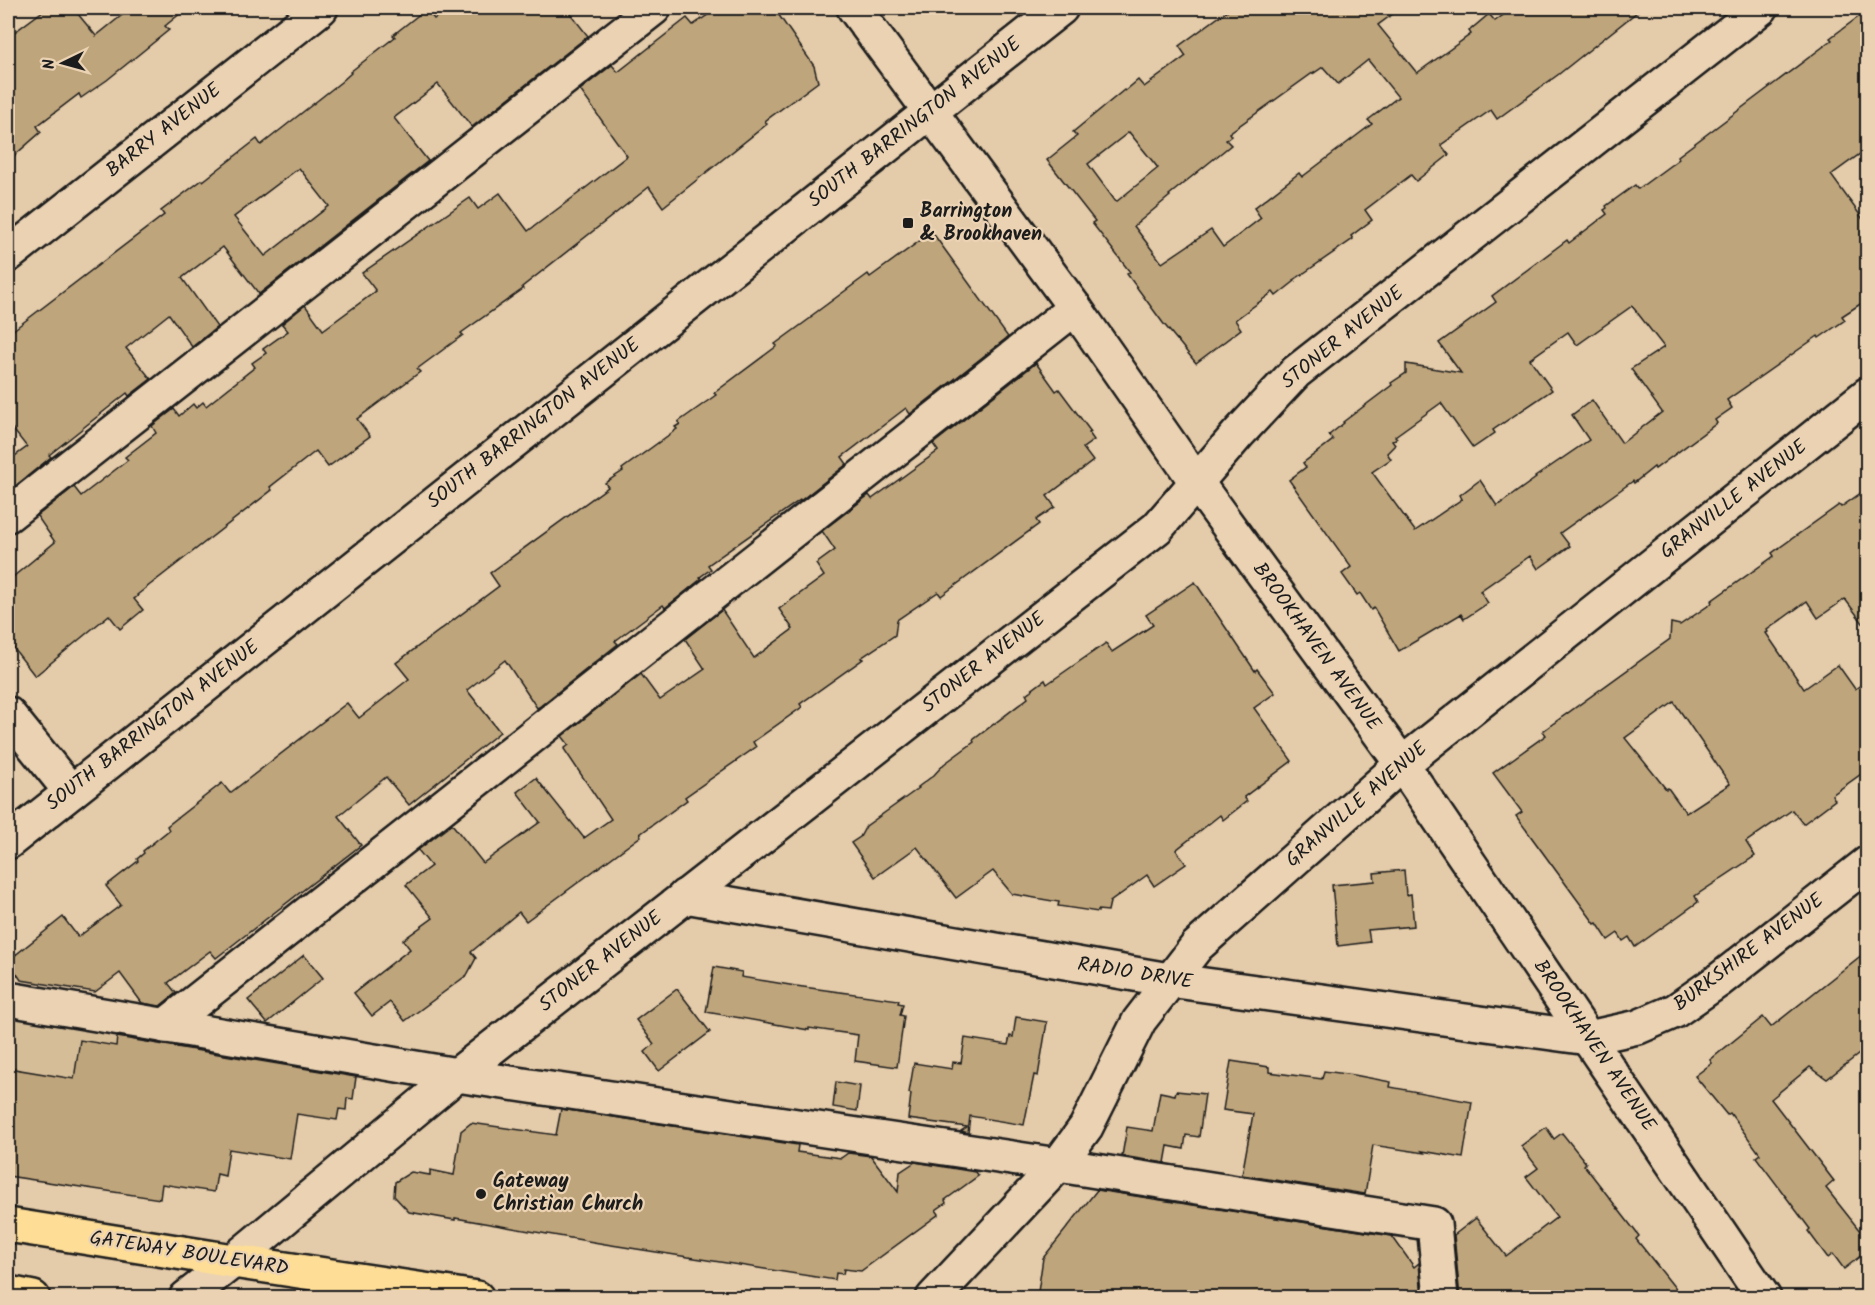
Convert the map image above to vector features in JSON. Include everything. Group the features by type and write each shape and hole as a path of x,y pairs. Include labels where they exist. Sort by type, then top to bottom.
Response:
{"main road":[{"name":"GATEWAY BOULEVARD","path":"8,1225 233,1262 477,1298"},
{"path":"8,1293 33,1298"}],"street":[{"name":"BARRY AVENUE","path":"8,255 321,8"},
{"path":"8,515 654,8"},
{"name":"BROOKHAVEN AVENUE","path":"854,8 1075,308 1197,483 1402,764 1761,1297"},
{"name":"SOUTH BARRINGTON AVENUE","path":"8,842 1061,8"},
{"name":"STONER AVENUE","path":"186,1298 233,1262 457,1075 1157,528 1238,434 1296,372 1761,8"},
{"path":"165,1026 1075,308"},
{"name":"GRANVILLE AVENUE","path":"933,1298 1058,1165 1086,1127 1139,1022 1197,946 1402,764 1868,394"},
{"path":"8,714 71,792"},
{"name":"BURKSHIRE AVENUE","path":"1588,1038 1638,1027 1675,1011 1718,981 1868,863"},
{"name":"RADIO DRIVE","path":"684,897 1169,980 1588,1038"},
{"path":"8,999 457,1075 1434,1224 1441,1298"}],"shaded area":[{"path":"8,1013 185,1044 160,1199 8,1176"}],"building":[{"path":"47,8 73,8 96,36 131,8 187,8 165,26 169,30 107,80 81,98 79,94 37,126 41,132 8,161 8,37"},
{"path":"448,8 566,8 588,36 472,127 438,84 394,118 428,161 259,294 223,247 182,278 217,327 192,347 169,314 126,348 151,379 129,396 127,393 49,455 51,457 8,492 8,461 27,447 8,423 8,334 164,215 161,211 202,180 257,139 261,145 341,82 426,9 434,19","holes":["299,168 329,206 265,256 234,217"]},
{"path":"718,8 774,8 814,66 818,82 765,121 767,124 663,207 649,187 522,287 523,289 461,333 463,335 417,369 420,372 357,419 370,436 328,467 316,451 270,487 272,490 137,595 134,599 143,610 120,629 109,615 35,676 8,641 8,581 55,542 37,516 74,487 81,496 128,460 125,457 156,433 152,426 174,409 179,416 193,404 196,408 203,402 206,406 255,367 252,363 266,353 263,349 288,331 282,324 305,305 323,330 376,291 362,273 470,198 478,209 500,193 528,231 579,193 627,156 580,90 612,65 618,72 687,18 693,25"},
{"path":"1231,8 1401,8 1378,25 1417,73 1471,34 1469,31 1489,14 1495,21 1513,8 1642,8 1559,74 1497,119 1491,110 1441,145 1449,155 1416,181 1411,175 1365,210 1372,220 1351,236 1353,239 1294,280 1276,296 1273,292 1235,320 1241,329 1196,363 1127,274 1130,272 1092,223 1095,221 1047,160 1077,136 1073,132 1124,90 1138,80 1144,87 1186,56 1179,46","holes":["1368,60 1398,97 1368,120 1372,124 1302,177 1299,173 1254,208 1261,218 1223,247 1211,230 1162,263 1134,226 1231,145 1226,140 1231,136 1229,133 1314,72 1323,67 1338,84","1129,132 1158,168 1116,202 1088,164"]},
{"path":"1868,10 1868,148 1831,175 1868,226 1868,299 1842,316 1845,320 1819,338 1818,336 1727,400 1732,408 1715,420 1717,423 1655,469 1654,467 1634,483 1633,481 1560,533 1570,546 1538,569 1530,556 1480,591 1488,603 1464,619 1461,614 1399,651 1374,608 1371,610 1360,593 1357,595 1342,574 1351,567 1289,480 1306,467 1303,463 1333,440 1329,435 1343,422 1406,373 1406,364 1461,373 1439,343 1496,302 1492,296 1567,240 1569,243 1607,214 1604,210 1606,206 1635,185 1638,189 1679,159 1678,156 1832,40 1830,38","holes":["1632,306 1664,347 1631,369 1662,412 1622,443 1592,400 1572,415 1589,440 1497,506 1480,480 1460,495 1462,499 1415,531 1372,472 1391,459 1387,453 1395,445 1392,441 1397,438 1395,436 1441,403 1473,448 1495,433 1493,430 1552,390 1530,359 1568,332 1577,345"]},
{"path":"932,232 1008,337 910,414 906,408 842,457 847,464 800,501 708,565 711,569 700,577 701,579 665,608 663,605 615,641 618,644 539,707 537,708 505,660 467,690 500,732 409,805 386,777 338,816 361,845 216,958 210,951 168,983 176,993 160,1006 142,1003 120,973 95,992 21,980 8,961 63,917 78,937 121,905 106,886 138,861 143,851 169,830 167,826 222,783 230,793 347,703 359,718 409,679 396,663 499,586 490,573 608,487 605,483 677,429 675,427 680,424 678,422 716,395 714,393 777,346 775,344 811,316 868,274 870,277"},
{"path":"1036,363 1056,391 1059,389 1091,432 1089,433 1094,440 1083,448 1093,461 1047,496 1055,507 1036,520 1039,524 941,596 938,592 897,620 895,635 800,704 802,707 753,742 756,747 685,797 687,800 640,834 641,836 526,921 519,912 471,952 476,958 467,975 405,1021 390,1002 372,1016 354,993 410,949 403,940 433,918 406,885 431,866 418,850 452,824 483,863 540,822 517,792 536,778 584,838 611,819 564,749 569,745 562,736 641,674 660,700 705,669 685,639 722,610 754,658 793,629 779,609 824,576 816,564 835,550 822,531 869,495 872,499 938,451 933,444"},
{"path":"1868,488 1868,630 1845,599 1818,618 1807,601 1766,633 1804,689 1838,665 1855,689 1868,680 1868,769 1832,795 1835,800 1803,824 1792,810 1746,842 1755,856 1695,896 1698,902 1635,947 1629,937 1623,941 1618,933 1608,940 1516,816 1522,812 1493,773 1546,735 1543,731 1670,639 1671,623 1680,625 1774,556 1772,553 1839,505 1841,507","holes":["1674,702 1730,784 1686,813 1668,788 1666,789 1625,738"]},
{"path":"1195,582 1255,671 1257,669 1275,693 1254,708 1292,761 1244,797 1247,801 1223,820 1220,815 1176,850 1186,864 1154,886 1147,875 1110,902 1108,911 1098,910 1098,912 1058,906 1059,902 1012,894 993,871 956,898 917,847 875,877 851,843 860,837 866,826 919,788 944,764 974,742 973,740 1028,698 1026,694 1045,680 1047,684 1106,643 1112,652 1153,625 1146,615"},
{"path":"1404,870 1406,895 1411,894 1414,926 1368,930 1370,942 1338,946 1332,885 1375,881 1374,873"},
{"path":"1868,950 1868,1047 1827,1079 1810,1067 1771,1099 1834,1181 1826,1188 1868,1241 1868,1250 1844,1269 1833,1254 1828,1258 1808,1231 1810,1229 1756,1157 1760,1154 1730,1113 1727,1115 1695,1076 1712,1063 1710,1060 1763,1017 1771,1027"},
{"path":"304,955 323,978 267,1023 248,1000"},
{"path":"714,967 742,972 741,977 899,1000 898,1003 903,1004 900,1015 904,1016 897,1067 855,1061 858,1035 809,1028 809,1030 706,1012"},
{"path":"677,989 710,1032 659,1071 645,1052 654,1044 636,1020"},
{"path":"1016,1017 1047,1022 1038,1076 1034,1075 1024,1125 970,1116 968,1133 961,1131 967,1127 908,1119 914,1063 952,1069 953,1062 961,1063 965,1038 1008,1045 1010,1036 1013,1037"},
{"path":"117,1037 356,1077 353,1099 347,1098 346,1110 339,1109 337,1120 297,1114 290,1159 229,1149 225,1176 217,1174 214,1192 162,1184 160,1199 8,1176 8,1068 74,1079 80,1040 116,1046"},
{"path":"1231,1061 1269,1067 1269,1072 1322,1079 1324,1071 1354,1075 1391,1082 1390,1087 1472,1102 1463,1158 1373,1145 1365,1194 1242,1175 1253,1114 1223,1110"},
{"path":"836,1082 860,1086 857,1111 833,1107"},
{"path":"1176,1091 1205,1094 1199,1137 1186,1135 1184,1149 1168,1146 1165,1163 1122,1156 1127,1127 1153,1131 1160,1092 1175,1095"},
{"path":"561,1109 798,1145 797,1152 841,1158 848,1153 871,1156 898,1192 900,1172 915,1162 975,1172 978,1176 945,1200 946,1203 936,1210 939,1214 861,1271 844,1269 843,1274 836,1273 835,1280 409,1212 394,1196 395,1182 411,1172 430,1175 430,1170 454,1175 461,1131 471,1123 556,1135"},
{"path":"1546,1127 1554,1139 1562,1133 1639,1236 1636,1239 1683,1298 1460,1298 1454,1235 1476,1218 1506,1256 1557,1217 1526,1177 1538,1168 1521,1146"},
{"path":"1097,1190 1392,1236 1414,1267 1419,1263 1422,1298 1040,1298 1041,1292 1038,1292 1043,1258"}],"place":[{"name":"Barrington & Brookhaven","path":"908,223"},
{"name":"Gateway Christian Church","path":"481,1194"}]}
